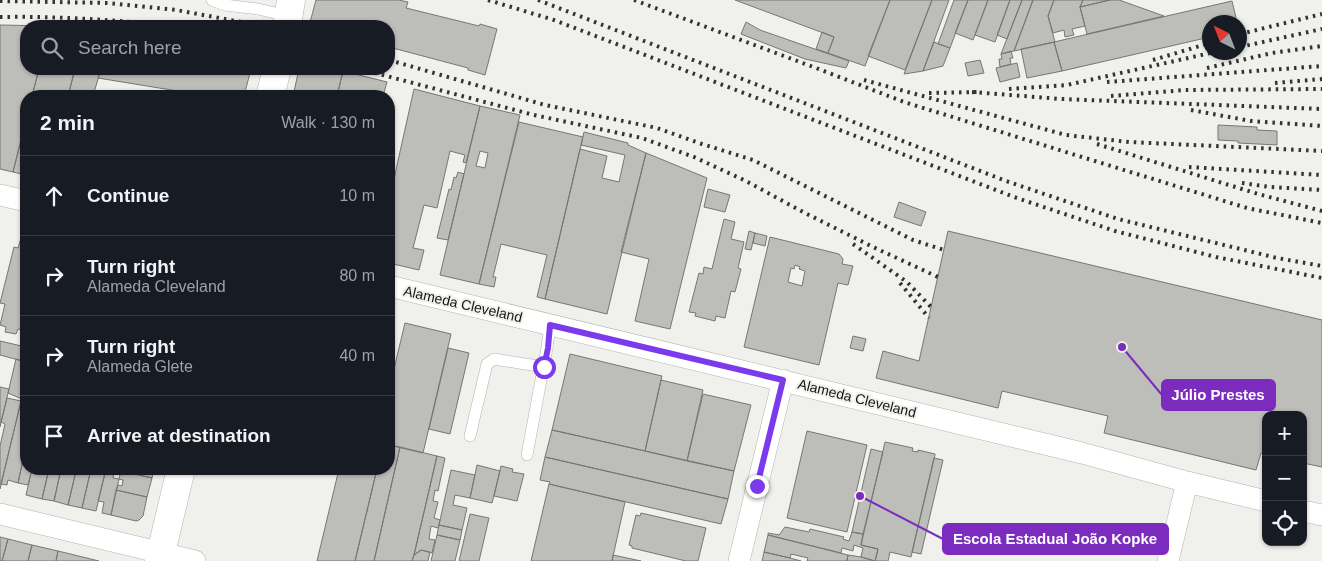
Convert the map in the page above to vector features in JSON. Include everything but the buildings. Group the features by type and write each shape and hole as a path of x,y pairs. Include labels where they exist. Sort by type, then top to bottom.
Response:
{"street":[{"path":"272,90 275,75"},
{"path":"0,195 20,200"},
{"name":"Alameda Cleveland","path":"395,287 1073,451 1262,500"},
{"path":"739,561 783,380"},
{"path":"160,557 180,475"},
{"path":"1168,561 1187,482"},
{"path":"1307,511 1322,515"},
{"path":"0,514 160,557 196,561"}],"lane":[{"path":"212,0 225,5 289,12"},
{"path":"527,455 548,348 550,325"},
{"path":"470,436 487,364 494,359 544,367"}],"railway":[{"path":"488,0 554,20 1014,197 1115,231 1216,257 1322,278"},
{"path":"538,0 1006,181 1118,219 1277,258 1322,266"},
{"path":"634,0 904,102 1247,208 1322,223"},
{"path":"0,1 108,3 176,10 230,20"},
{"path":"1247,32 1322,14"},
{"path":"0,17 101,20"},
{"path":"1247,45 1322,29"},
{"path":"1153,60 1202,45"},
{"path":"1207,68 1272,53 1322,46"},
{"path":"1009,89 1067,85 1202,55"},
{"path":"395,62 545,105 657,128 753,160 913,240 944,250"},
{"path":"1107,82 1322,66"},
{"path":"383,75 534,115 642,138 694,157 746,181 803,212 938,277"},
{"path":"1275,83 1322,79"},
{"path":"864,80 1066,135 1129,142 1322,151"},
{"path":"1111,96 1185,90 1322,89"},
{"path":"972,92 1061,99 1322,109"},
{"path":"929,93 979,92"},
{"path":"1191,110 1251,121 1322,126"},
{"path":"1097,144 1258,194 1322,211"},
{"path":"1189,167 1322,175"},
{"path":"1242,183 1270,187 1322,190"},
{"path":"853,244 907,282 931,307"},
{"path":"900,283 929,318"}],"place":[{"name":"Júlio Prestes","path":"1122,347"},
{"name":"Escola Estadual João Kopke","path":"860,496"}],"route":[{"path":"544,367 550,325 783,380 757,486"}]}
